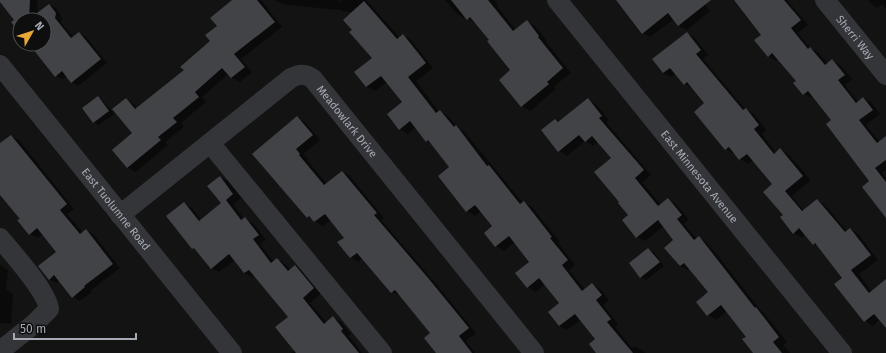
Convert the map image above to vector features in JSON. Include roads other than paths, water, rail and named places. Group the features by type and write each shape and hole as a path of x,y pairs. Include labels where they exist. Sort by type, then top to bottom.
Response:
{"street":[{"name":"East Minnesota Avenue","path":"557,0 842,353"},
{"name":"Sherri Way","path":"826,0 886,75"},
{"name":"East Tuolumne Road","path":"0,65 232,353"},
{"name":"Meadowlark Drive","path":"120,215 291,78 302,74 308,75 313,79 534,353"},
{"path":"210,143 382,353"},
{"path":"0,238 38,286 48,302 49,309 34,324 0,351"}]}
